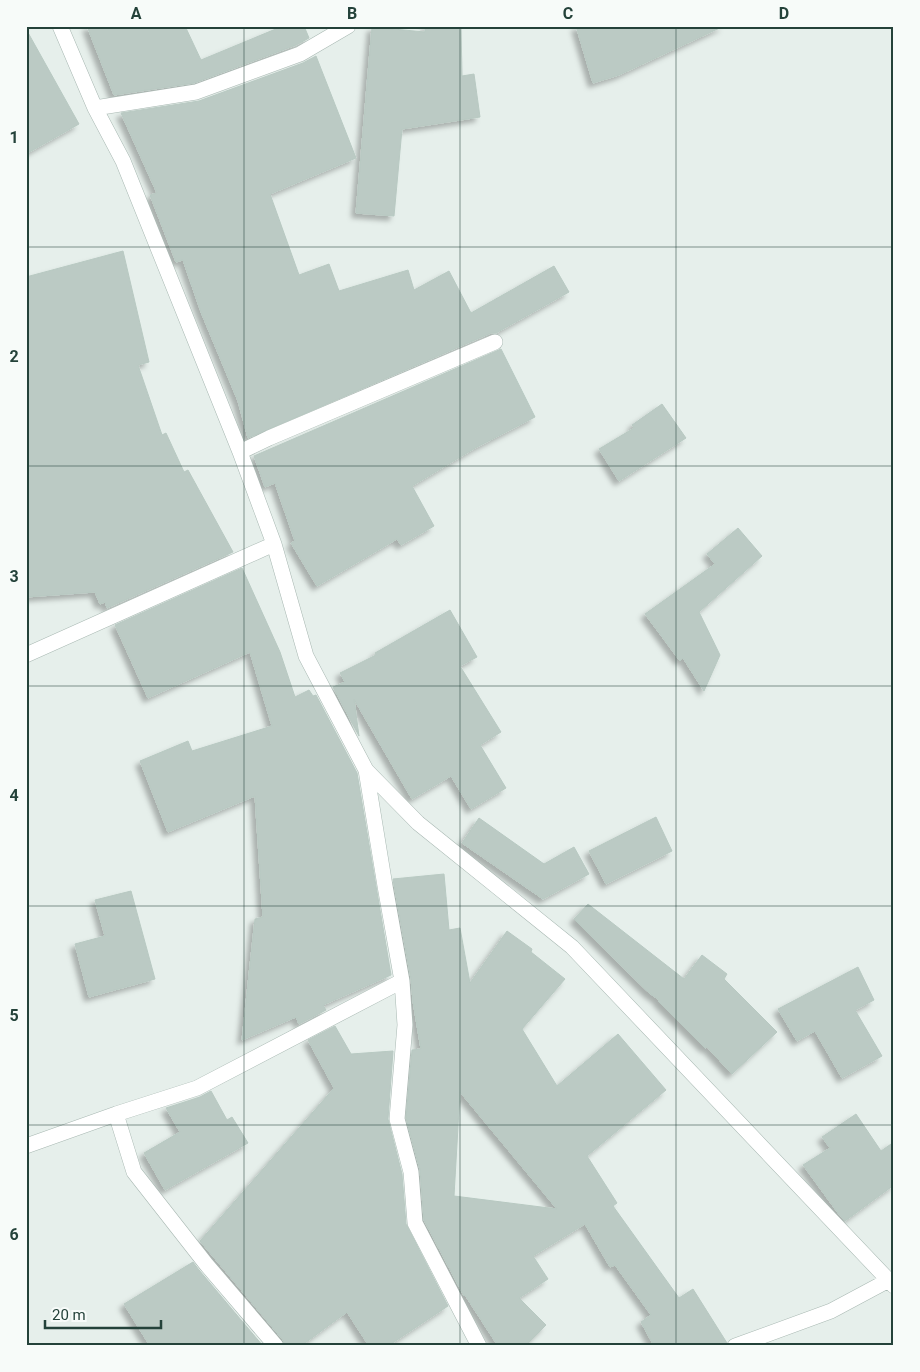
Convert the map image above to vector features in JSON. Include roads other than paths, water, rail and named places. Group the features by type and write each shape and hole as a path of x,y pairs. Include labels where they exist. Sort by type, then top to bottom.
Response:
{"street":[{"path":"60,26 95,108 123,161 240,452 274,544 306,656 366,770 418,823 572,947 891,1283 832,1311 735,1346"},
{"path":"95,108 196,92 300,54 348,26"},
{"path":"240,452 495,342"},
{"path":"26,656 274,544"},
{"path":"366,770 402,980 405,1025 397,1120 411,1172 415,1223 479,1346"},
{"path":"26,1146 197,1088 402,980"},
{"path":"116,1114 134,1172 206,1264 276,1346"}]}
